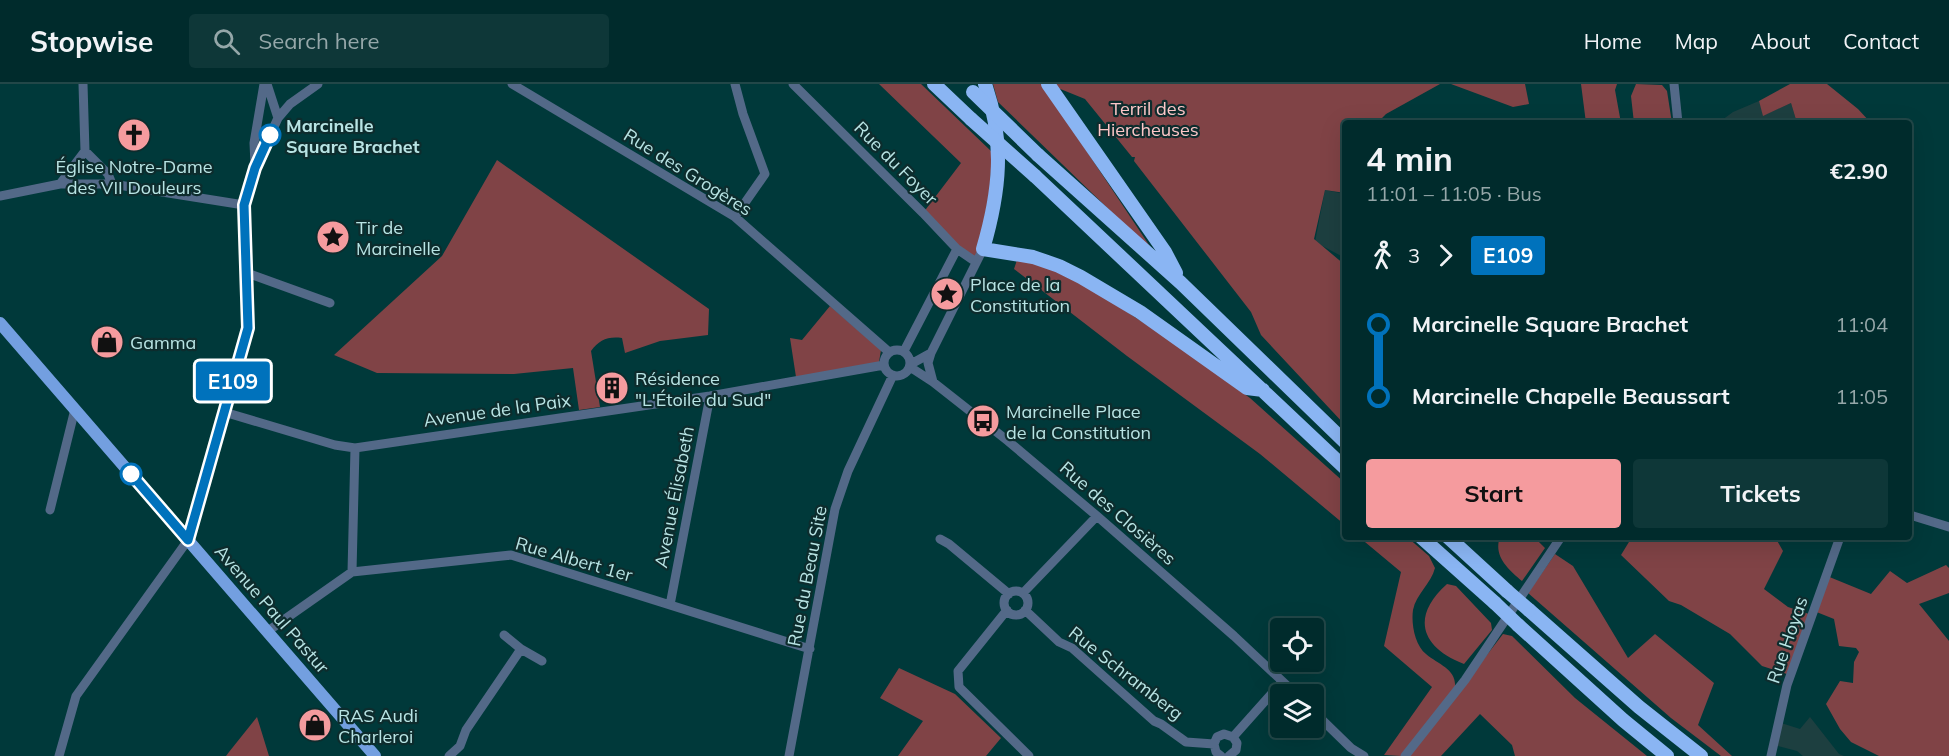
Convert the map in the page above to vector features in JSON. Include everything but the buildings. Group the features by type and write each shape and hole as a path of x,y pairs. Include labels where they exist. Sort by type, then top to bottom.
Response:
{"highway":[{"path":"934,84 1342,465"},
{"path":"1048,84 1165,252 1182,283"},
{"path":"974,87 994,118 999,163 994,209 982,249 1033,257 1074,273 1140,312 1247,388 1263,390"},
{"path":"974,87 1038,155 1182,283 1342,438"},
{"path":"1424,540 1623,720 1667,756"},
{"path":"1451,540 1639,707 1701,756"}],"main road":[{"name":"Avenue Paul Pastur","path":"0,323 375,756"}],"street":[{"path":"60,184 86,151 83,84"},
{"path":"266,84 278,118"},
{"path":"255,168 254,143 266,84"},
{"path":"59,756 76,696 188,540 248,328 244,205 255,168 278,118 290,104 318,84"},
{"name":"Rue des Grogères","path":"512,84 735,217 889,352"},
{"path":"735,84 743,114 765,174 735,217"},
{"name":"Rue du Foyer","path":"793,84 957,249 976,262"},
{"path":"1674,84 1678,120"},
{"path":"86,151 108,174 112,184"},
{"path":"0,196 60,184 112,184 244,205"},
{"path":"904,351 957,249"},
{"path":"933,382 928,363 931,353 982,249"},
{"path":"247,273 330,303"},
{"path":"910,365 909,356 904,351 895,349 889,352 884,365 893,375 903,375 910,365 931,353"},
{"name":"Avenue de la Paix","path":"224,412 335,445 355,448 710,396 884,365"},
{"name":"Rue des Closières","path":"910,365 1097,516 1234,636 1284,684"},
{"name":"Rue du Beau Site","path":"789,756 835,509 848,471 893,375"},
{"name":"Avenue Élisabeth","path":"670,605 710,396"},
{"path":"50,510 75,409"},
{"path":"351,572 355,448"},
{"path":"1023,594 1097,516"},
{"path":"1912,516 1949,528"},
{"path":"940,539 949,543 1009,594"},
{"path":"1405,756 1466,680 1559,540"},
{"name":"Rue Hoyas","path":"1771,756 1787,684 1839,540"},
{"name":"Rue Albert 1er","path":"267,631 351,572 511,555 810,649"},
{"path":"1016,591 1023,594 1028,603 1025,610 1016,615 1007,610 1005,603 1009,594 1016,591"},
{"path":"1007,610 958,671 959,687 1029,756"},
{"name":"Rue Schramberg","path":"1025,610 1059,642 1072,648 1154,721 1186,742 1214,744"},
{"path":"504,635 521,649 542,661"},
{"path":"449,756 459,746 466,730 521,649"},
{"path":"1233,737 1282,682"},
{"path":"1324,722 1351,748 1364,756"},
{"path":"1218,755 1214,744 1222,734 1233,737 1237,747 1233,755"}],"shaded area":[{"path":"1759,101 1764,115 1791,103 1796,120 1722,120 1733,112"},
{"path":"1325,190 1342,193 1342,256 1315,242"},
{"path":"1810,717 1839,754 1844,756 1803,756 1797,751 1774,745 1778,722 1800,729"}],"green space":[{"path":"879,84 921,84 992,152 990,189 976,262 923,213 961,163"},
{"path":"993,84 1042,84 1155,254 998,102"},
{"name":"Terril des Hiercheuses","path":"1048,84 1440,84 1386,114 1380,120 1342,120 1342,156 1340,158 1342,160 1342,193 1325,190 1314,239 1342,262 1342,422 1261,335 1251,312 1134,161 1135,157 1132,157 1085,99"},
{"path":"1451,84 1525,84 1529,104 1513,107"},
{"path":"1581,84 1617,84 1615,90 1620,120 1586,120"},
{"path":"1636,84 1662,85 1667,91 1672,120 1634,120 1631,96"},
{"path":"1790,84 1827,84 1868,120 1796,120 1791,103 1763,116 1759,101"},
{"path":"497,160 709,309 708,335 660,341 625,353 622,338 608,338 597,344 591,351 600,407 579,410 573,368 514,374 377,373 334,355 442,256"},
{"path":"1017,260 1061,269 1167,338 1250,398 1342,480 1342,522 1260,454 1014,269"},
{"path":"830,306 881,350 879,362 796,377 790,338 802,340"},
{"path":"1363,540 1410,540 1429,556 1435,568 1415,604 1413,628 1422,650 1453,676 1455,688 1401,756 1384,755 1432,687 1384,646 1401,572"},
{"path":"1499,540 1537,540 1545,548 1522,581 1503,562 1498,544"},
{"path":"1630,540 1777,540 1783,551 1764,589 1788,607 1812,615 1790,675 1762,666 1730,634 1681,605 1669,601 1621,555"},
{"path":"1555,554 1573,566 1628,658 1655,634 1714,683 1698,725 1732,756 1721,756 1671,718 1528,593"},
{"path":"1946,565 1949,568 1949,593 1919,604 1949,641 1949,756 1879,756 1851,742 1840,729 1826,704 1840,681 1853,683 1854,662 1859,652 1856,648 1839,646 1834,619 1814,611 1827,576 1871,594 1890,571 1907,583"},
{"path":"1447,584 1456,586 1491,623 1492,630 1464,664 1438,649 1430,640 1426,630 1425,619 1428,608"},
{"path":"1503,634 1512,636 1575,698 1647,756 1515,756 1512,745 1480,714 1441,756 1409,756"},
{"path":"899,668 955,694 1001,738 986,756 898,756 923,721 880,698"},
{"path":"257,717 269,756 226,756 229,752"}],"bus line":[{"name":"E109","path":"131,474 188,540 248,328 244,205 255,168 270,135"}],"place":[{"name":"Église Notre-Dame des VII Douleurs","path":"134,135"},
{"name":"Marcinelle Square Brachet","path":"270,135"},
{"name":"Tir de Marcinelle","path":"333,237"},
{"name":"Place de la Constitution","path":"947,294"},
{"name":"Gamma","path":"107,342"},
{"name":"Résidence \"L'Étoile du Sud\"","path":"612,388"},
{"name":"Marcinelle Place de la Constitution","path":"983,421"},
{"name":"RAS Audi Charleroi","path":"315,725"}]}
